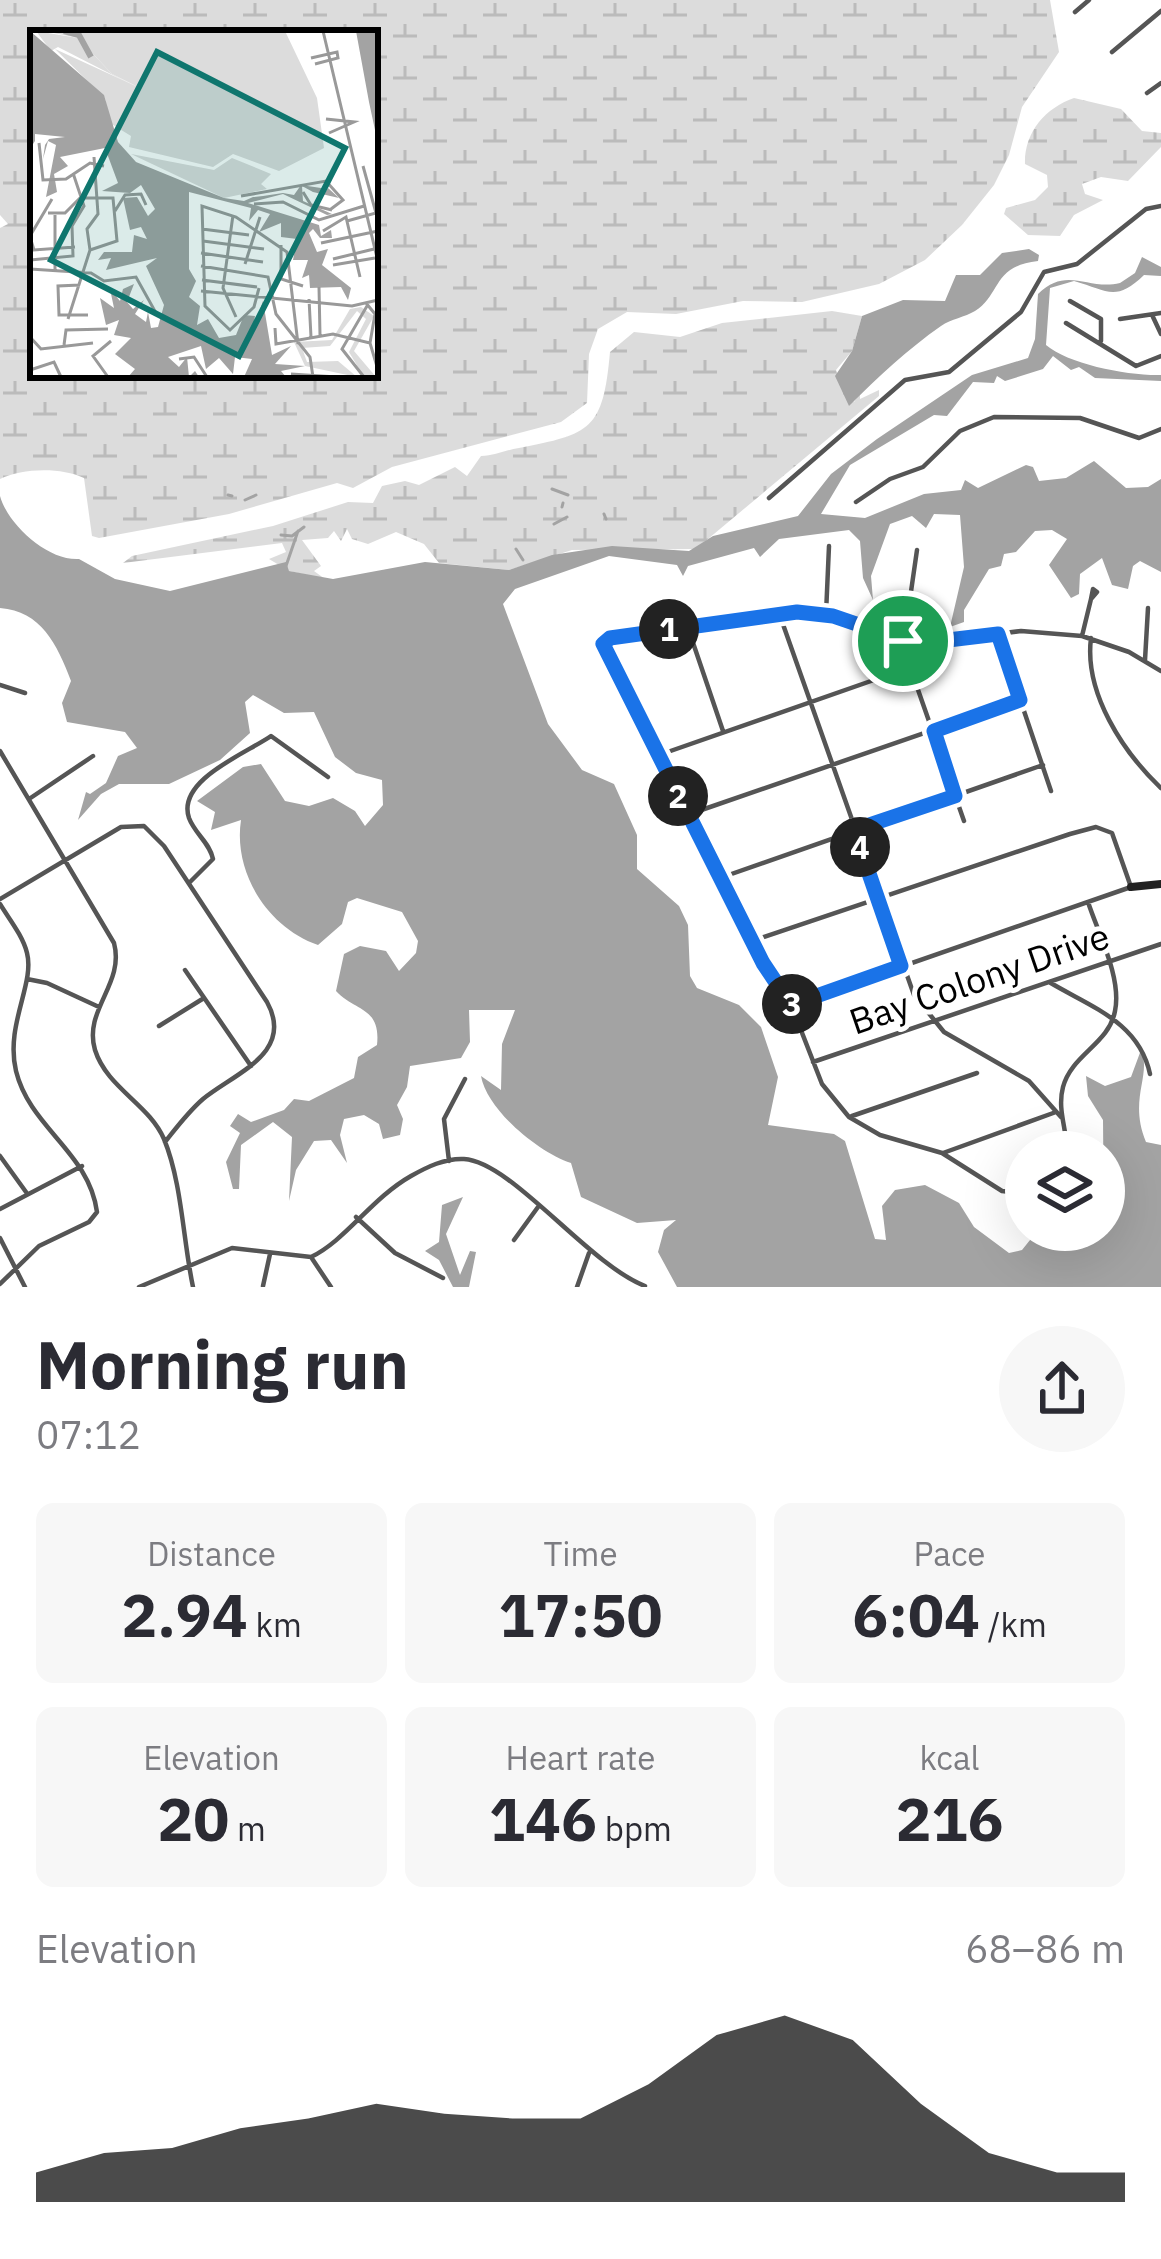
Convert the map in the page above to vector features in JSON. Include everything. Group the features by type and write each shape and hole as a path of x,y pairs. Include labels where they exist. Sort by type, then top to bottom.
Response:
{"street":[{"path":"1075,12 1089,0"},
{"path":"1112,52 1161,10"},
{"path":"1147,93 1161,83"},
{"path":"769,498 905,380 949,372 1022,312 1044,272 1077,265 1146,209 1161,206"},
{"path":"1070,301 1101,319 1100,342"},
{"path":"1120,319 1161,313"},
{"path":"1153,317 1161,334"},
{"path":"1066,323 1136,366 1161,356"},
{"path":"856,502 890,479 922,467 960,431 984,420 1080,418 1139,438 1161,429"},
{"path":"826,614 829,546"},
{"path":"917,550 903,641 964,821"},
{"path":"1091,599 1086,637 1111,723 1161,788"},
{"path":"1145,660 1148,608"},
{"path":"778,613 917,1001 944,1032 1026,1079 1059,1114"},
{"path":"1005,1191 942,1153 880,1135 849,1117 826,1090 791,1005 752,941 603,644 610,638 778,613 826,614 903,641 942,644 998,634 1086,637 1161,671"},
{"path":"688,627 723,731"},
{"path":"998,634 1051,791"},
{"path":"659,755 910,667"},
{"path":"0,686 25,693"},
{"path":"687,815 1020,700"},
{"path":"189,883 213,859 189,816 196,784 272,736 328,777"},
{"path":"0,751 116,950 117,973 99,1007 93,1032 101,1064 165,1143 193,1287"},
{"path":"29,799 93,756"},
{"path":"720,878 1043,766"},
{"path":"0,1284 39,1246 94,1218 96,1205 82,1166 40,1119 20,1083 12,1028 27,953 0,902 116,829 140,825 161,841 274,1015 272,1043 251,1066 193,1108 165,1143"},
{"path":"752,941 1096,827 1110,831 1131,886"},
{"path":"791,1005 1131,886 1161,884"},
{"path":"1063,1131 1059,1114 1072,1066 1114,1018 1116,993 1088,902"},
{"name":"Bay Colony Drive","path":"813,1062 1161,944"},
{"path":"185,970 251,1066"},
{"path":"25,979 47,983 99,1007"},
{"path":"1049,982 1114,1018 1142,1043 1150,1074"},
{"path":"159,1026 204,998"},
{"path":"849,1117 976,1073"},
{"path":"449,1161 444,1119 466,1078"},
{"path":"942,1153 1059,1114"},
{"path":"0,1156 26,1192"},
{"path":"139,1287 232,1248 311,1257 411,1176 449,1161 485,1166 590,1252 645,1286"},
{"path":"0,1209 82,1166"},
{"path":"514,1240 538,1207"},
{"path":"356,1216 395,1253 443,1278"},
{"path":"0,1238 25,1287"},
{"path":"577,1287 590,1252"},
{"path":"263,1286 270,1254"},
{"path":"311,1257 331,1287"}],"green space":[{"path":"0,0 1050,0 1059,52 1022,107 1009,155 994,185 925,260 879,284 802,302 743,301 676,314 627,312 598,329 589,354 587,403 561,422 392,467 353,488 337,483 229,514 99,538 92,536 84,478 42,470 0,479 0,228 8,224 0,215"},
{"path":"1074,98 1121,109 1142,131 1161,133 1161,147 1128,181 1101,177 1082,184 1085,194 1103,200 1074,215 1060,236 1028,235 1004,214 1006,208 1035,200 1048,187 1047,175 1025,164 1028,142 1045,115"},
{"path":"832,311 862,316 852,351 836,370 842,390 854,402 860,393 860,399 879,390 879,396 696,549 572,550 509,570 439,563 424,544 396,532 368,544 352,539 347,529 341,541 334,531 328,538 302,540 321,566 314,571 325,579 289,571 269,559 286,552 282,543 123,563 132,556 273,526 348,502 373,503 382,486 405,481 419,485 455,467 467,476 481,456 578,432 589,424 603,398 610,352 634,332 680,337 722,323"}],"shaded area":[{"path":"1029,249 1039,255 1038,261 1012,269 983,304 929,335 849,406 835,376 852,351 862,316 903,300 945,301 956,275 980,275 1002,253"},
{"path":"1142,257 1161,267 1161,276 1144,275 1118,292 1074,281 1050,288 1046,345 1083,363 1161,375 1161,381 1095,378 1079,367 1071,370 1053,356 1043,369 1005,381 997,376 994,383 973,382 947,416 934,415 850,465 821,514 865,518 924,494 961,490 965,480 978,488 1026,465 1033,467 1039,481 1066,478 1094,461 1126,488 1148,487 1161,479 1161,572 1140,561 1133,566 1128,589 1112,585 1102,558 1080,574 1079,594 1071,598 1049,565 1067,539 1052,530 1035,531 1016,552 1004,554 1001,566 989,569 964,610 964,622 950,627 964,567 960,515 934,514 926,528 912,516 890,524 871,576 873,600 863,578 860,541 849,530 779,539 760,557 754,548 688,566 683,576 677,565 609,556 515,589 503,604 548,724 582,770 614,784 637,835 637,869 679,906 688,925 690,976 697,988 739,1005 761,1027 778,1077 768,1125 834,1134 845,1141 875,1239 886,1240 882,1206 895,1190 925,1185 959,1203 974,1227 1009,1253 1125,1251 1125,1131 1103,1131 1103,1120 1088,1096 1086,1076 1105,1086 1131,1077 1141,1050 1141,1127 1146,1142 1161,1145 1161,1287 677,1287 658,1252 664,1230 676,1220 637,1223 581,1197 571,1163 530,1140 503,1116 485,1089 481,1076 501,1090 502,1044 515,1010 469,1010 470,1042 461,1058 410,1066 407,1087 397,1105 403,1119 400,1135 383,1139 379,1124 364,1115 344,1119 340,1135 347,1163 331,1140 314,1141 296,1170 289,1201 292,1137 273,1122 241,1145 239,1189 233,1189 226,1162 240,1133 230,1126 238,1114 251,1122 284,1110 294,1099 309,1101 354,1078 358,1057 377,1045 371,1017 336,991 344,954 360,946 386,951 399,971 416,953 418,941 402,912 357,898 348,902 342,924 318,945 300,937 269,911 248,878 242,859 241,820 211,830 215,812 197,801 243,767 261,764 285,801 309,806 333,798 355,811 365,826 383,805 382,780 356,773 335,757 314,712 284,713 253,695 245,702 250,733 220,760 169,784 119,784 101,794 78,820 86,792 106,783 118,756 137,748 125,732 67,722 62,703 71,681 53,642 26,615 0,608 0,496 11,518 42,548 79,559 115,579 170,591 286,562 289,571 333,579 425,562 509,570 552,555 612,546 689,551 713,536 798,516 831,474 877,439 972,375 1028,358 1035,339 1038,294 1049,286 1068,280 1108,285 1135,273"},
{"path":"463,1197 446,1234 460,1275 470,1251 476,1252 469,1287 453,1287 439,1260 425,1251 439,1242 442,1205"}],"waterway":[{"path":"552,489 568,495"},
{"path":"228,495 232,496"},
{"path":"245,500 256,495"},
{"path":"562,507 563,503"},
{"path":"604,514 606,519"},
{"path":"554,524 567,517"},
{"path":"281,535 292,536 304,527"},
{"path":"286,566 298,531"},
{"path":"516,549 523,560"}],"route":[{"path":"797,612 833,616 903,641 942,644 998,634 1020,700 934,731 955,796 854,830 901,966 791,1005 763,963 603,644 610,638 797,612"}]}
